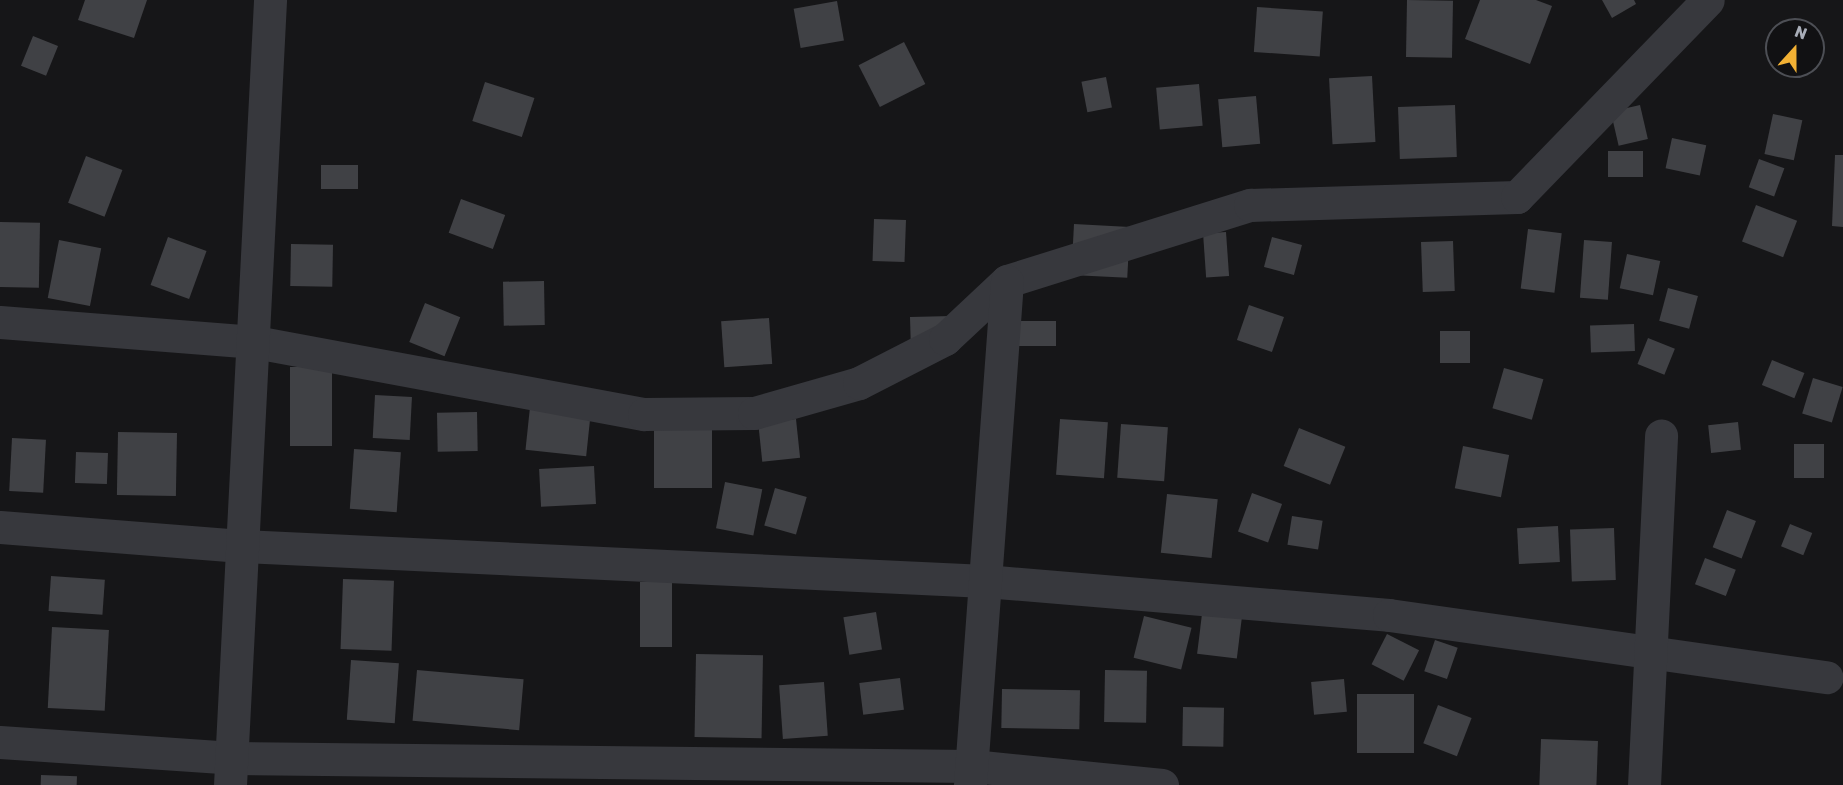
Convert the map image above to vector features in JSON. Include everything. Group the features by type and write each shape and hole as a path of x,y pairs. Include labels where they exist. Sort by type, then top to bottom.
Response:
{"street":[{"path":"231,772 255,342 270,0"},
{"path":"0,322 255,342 644,414 754,413 860,383 945,339 1006,281 1250,205 1517,197 1708,0"},
{"path":"971,775 1006,281"},
{"path":"1644,785 1661,435"},
{"path":"0,527 244,546 985,581 1389,615 1827,677"},
{"path":"0,742 231,772 971,775 1162,785"}],"building":[{"path":"85,0 147,0 134,38 78,20"},
{"path":"1407,0 1453,1 1452,58 1406,57"},
{"path":"1480,0 1536,0 1552,6 1530,64 1465,39"},
{"path":"1602,0 1634,0 1636,4 1612,18"},
{"path":"837,1 844,40 801,48 794,9"},
{"path":"1257,7 1323,12 1320,56 1254,52"},
{"path":"33,36 58,46 46,76 21,66"},
{"path":"904,42 925,84 880,107 859,65"},
{"path":"1372,76 1375,142 1333,144 1329,78"},
{"path":"1106,77 1112,107 1087,112 1081,82"},
{"path":"485,82 534,98 522,137 472,121"},
{"path":"1199,84 1203,126 1160,130 1156,88"},
{"path":"1256,96 1260,144 1222,147 1218,99"},
{"path":"1455,105 1457,157 1400,159 1398,107"},
{"path":"1640,105 1648,139 1619,146 1611,112"},
{"path":"1773,114 1802,120 1794,160 1764,154"},
{"path":"1672,138 1706,145 1700,176 1666,168"},
{"path":"1608,151 1643,151 1643,177 1608,177"},
{"path":"1835,155 1843,155 1843,227 1832,226"},
{"path":"86,156 122,170 104,217 68,203"},
{"path":"1759,159 1784,168 1774,196 1749,187"},
{"path":"321,165 358,165 358,189 321,189"},
{"path":"461,199 505,215 493,249 449,233"},
{"path":"1756,205 1797,221 1783,257 1742,241"},
{"path":"874,219 906,220 905,262 873,261"},
{"path":"0,222 40,223 39,288 0,287"},
{"path":"1074,224 1130,227 1127,278 1071,275"},
{"path":"1528,229 1562,233 1554,293 1521,289"},
{"path":"1226,232 1229,276 1206,277 1203,234"},
{"path":"168,237 207,251 189,299 151,285"},
{"path":"1272,237 1302,245 1294,275 1264,267"},
{"path":"59,240 101,248 90,306 48,298"},
{"path":"1584,240 1612,242 1608,300 1580,298"},
{"path":"1453,241 1455,291 1423,292 1421,242"},
{"path":"291,244 333,245 332,287 290,286"},
{"path":"1627,254 1660,261 1653,295 1620,288"},
{"path":"544,281 545,325 504,326 503,282"},
{"path":"1668,288 1698,296 1689,329 1659,321"},
{"path":"425,303 460,317 444,356 409,342"},
{"path":"1249,305 1284,317 1272,352 1237,340"},
{"path":"952,316 911,352 910,317"},
{"path":"769,318 772,364 724,367 721,321"},
{"path":"1017,321 1056,321 1056,346 1017,346"},
{"path":"1634,324 1635,351 1591,353 1590,326"},
{"path":"1440,331 1470,331 1470,363 1440,363"},
{"path":"1648,338 1675,349 1664,375 1638,364"},
{"path":"1772,360 1804,373 1794,398 1762,385"},
{"path":"290,367 332,367 332,446 290,446"},
{"path":"1504,368 1543,379 1532,420 1492,408"},
{"path":"1813,378 1843,387 1832,422 1802,413"},
{"path":"375,395 412,397 410,440 373,438"},
{"path":"530,407 591,413 586,456 526,450"},
{"path":"477,412 478,451 438,452 437,413"},
{"path":"796,419 800,458 762,462 758,423"},
{"path":"1060,419 1108,422 1104,478 1056,475"},
{"path":"1738,422 1741,450 1711,453 1708,425"},
{"path":"654,423 712,423 712,488 654,488"},
{"path":"1121,424 1168,427 1164,481 1117,478"},
{"path":"1299,428 1345,447 1330,485 1284,466"},
{"path":"118,432 177,433 176,496 117,495"},
{"path":"12,438 46,440 43,493 9,491"},
{"path":"1794,444 1824,444 1824,478 1794,478"},
{"path":"1463,446 1509,455 1501,497 1455,488"},
{"path":"354,449 401,452 397,512 350,509"},
{"path":"76,452 108,453 107,484 75,483"},
{"path":"594,466 596,504 541,507 539,469"},
{"path":"725,482 762,489 753,535 716,528"},
{"path":"775,488 807,497 796,535 764,525"},
{"path":"1252,493 1282,504 1268,542 1238,532"},
{"path":"1167,494 1218,499 1212,558 1161,553"},
{"path":"1727,510 1756,521 1742,558 1713,547"},
{"path":"1292,516 1323,521 1318,549 1287,545"},
{"path":"1790,524 1812,533 1803,555 1781,546"},
{"path":"1558,526 1560,562 1519,564 1517,528"},
{"path":"1614,528 1616,580 1572,582 1570,530"},
{"path":"1705,558 1736,570 1726,596 1695,584"},
{"path":"51,576 105,580 102,615 49,611"},
{"path":"343,579 394,581 392,651 341,649"},
{"path":"640,582 672,582 672,647 640,647"},
{"path":"876,612 882,650 849,655 843,617"},
{"path":"1202,614 1242,619 1237,659 1197,654"},
{"path":"1144,616 1192,628 1181,670 1134,658"},
{"path":"52,627 109,630 105,711 48,708"},
{"path":"1387,634 1419,650 1404,681 1372,664"},
{"path":"1435,640 1458,648 1447,679 1424,671"},
{"path":"696,654 763,655 762,738 695,737"},
{"path":"351,660 399,663 395,723 347,720"},
{"path":"417,670 524,679 519,730 413,721"},
{"path":"1105,670 1147,671 1146,723 1104,722"},
{"path":"900,678 904,710 863,715 859,683"},
{"path":"1344,679 1347,712 1314,715 1311,682"},
{"path":"824,682 828,736 783,739 779,685"},
{"path":"1002,689 1080,690 1079,729 1001,728"},
{"path":"1357,694 1414,694 1414,753 1357,753"},
{"path":"1438,705 1472,718 1457,756 1423,743"},
{"path":"1183,707 1224,708 1223,747 1182,746"},
{"path":"1541,739 1598,741 1596,785 1539,785"},
{"path":"41,775 77,776 77,785 41,785"}]}
